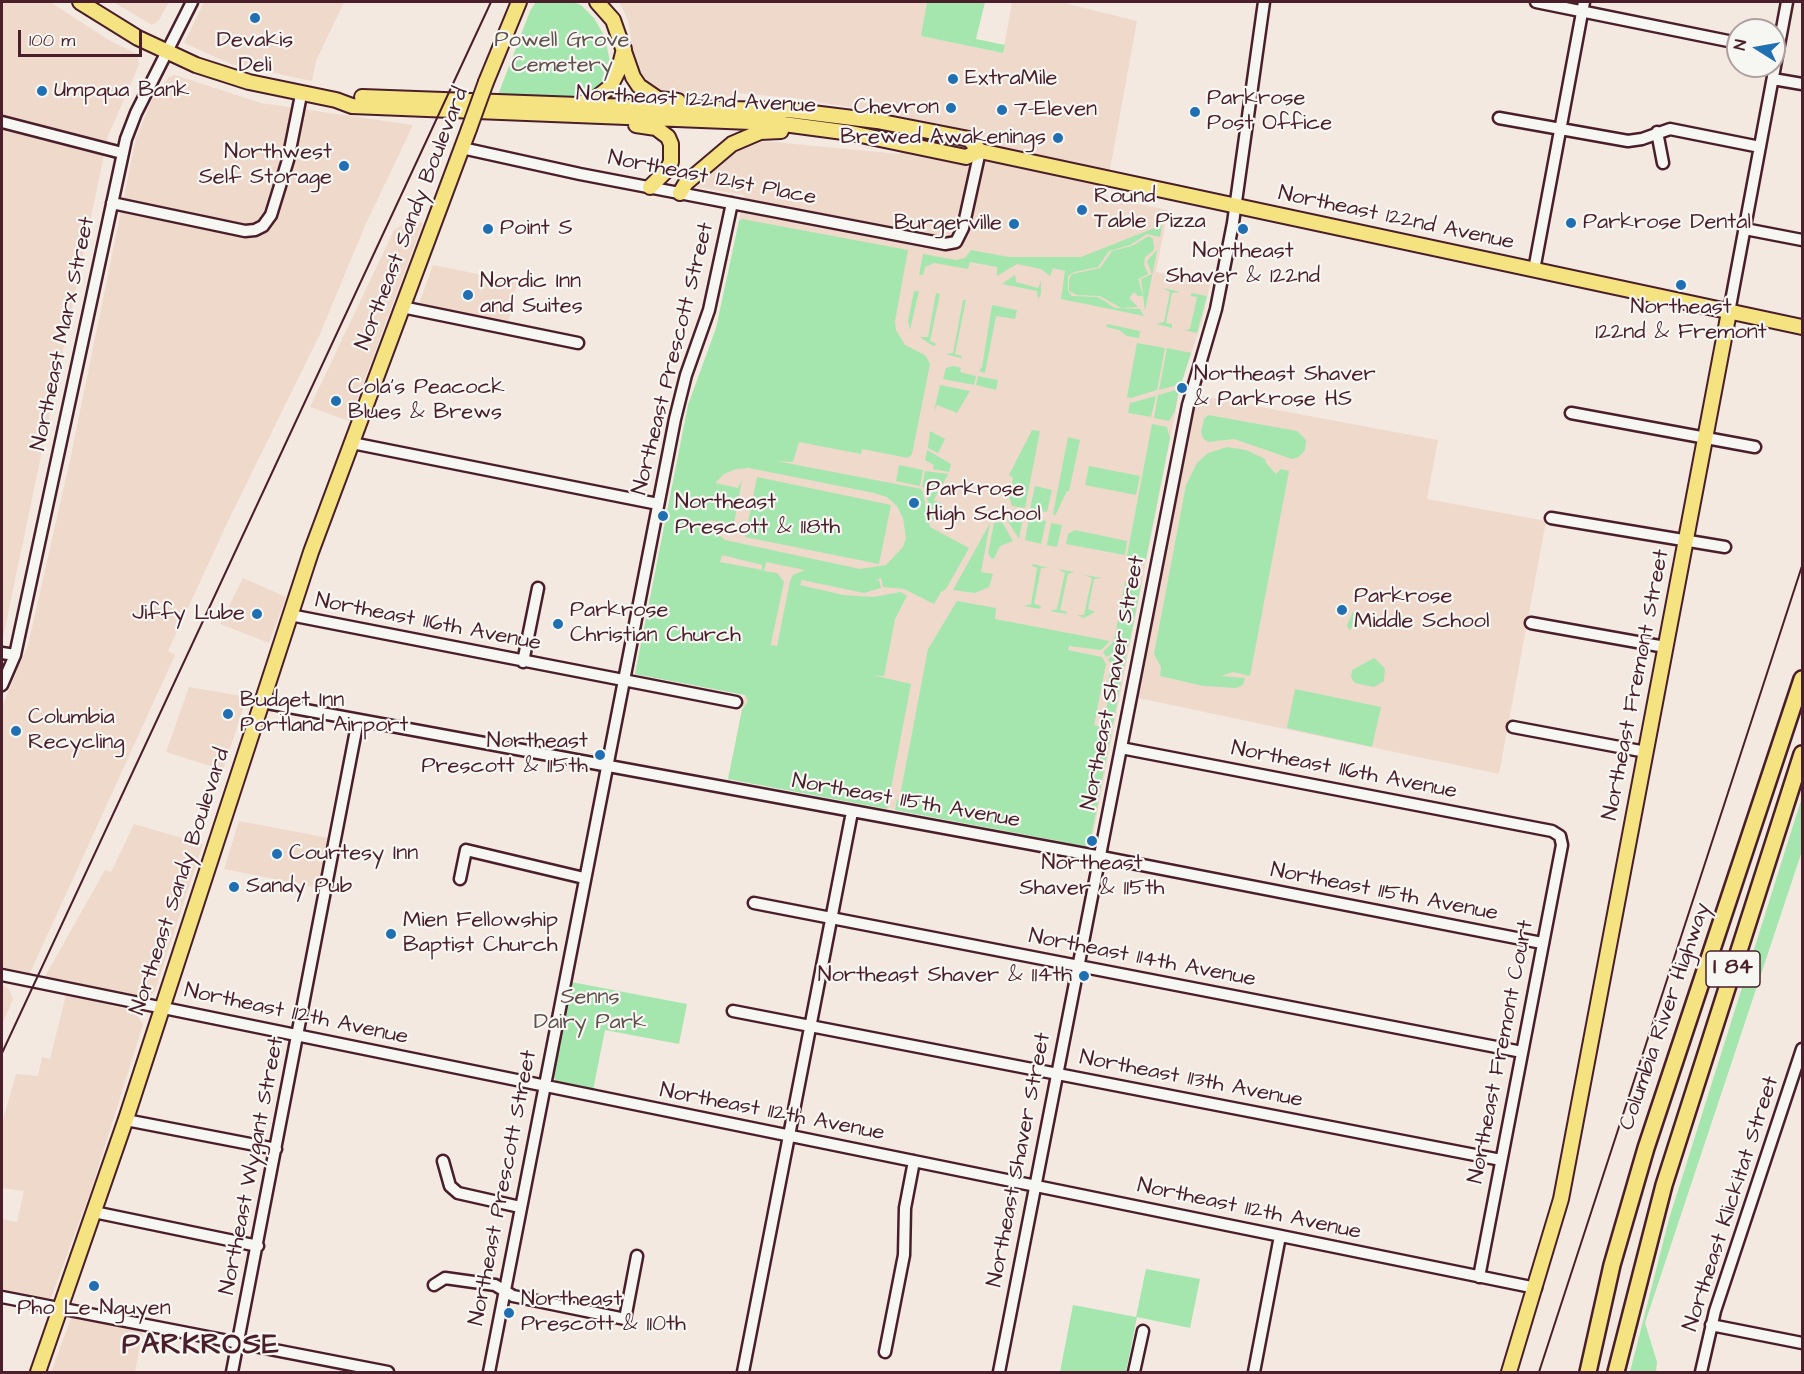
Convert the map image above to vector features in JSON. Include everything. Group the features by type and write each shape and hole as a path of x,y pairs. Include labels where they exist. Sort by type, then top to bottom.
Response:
{"highway":[{"name":"Columbia River Highway","path":"1588,1372 1612,1265 1646,1148 1803,679"},
{"name":"Columbia River Highway","path":"1616,1372 1664,1185 1803,754"}],"main road":[{"name":"Northeast 122nd Avenue","path":"80,2 123,29 166,51 235,78 336,100 352,106 776,123 851,134 966,157 980,152 1803,327"},
{"name":"Northeast Sandy Boulevard","path":"38,1372 126,1120 290,615 486,82 519,2"},
{"path":"597,2 613,20 633,77 644,92 658,99 682,101 699,108"},
{"path":"577,105 595,99 610,87 620,69 624,49"},
{"name":"Northeast 122nd Avenue","path":"336,100 353,97 789,110 877,121 969,139 980,152"},
{"path":"612,116 629,125 656,128 668,137 671,144 671,162 667,170 650,187"},
{"path":"680,193 686,183 732,144 756,133 769,131 851,134"},
{"name":"Northeast Fremont Street","path":"1509,1372 1561,1199 1729,312"}],"street":[{"name":"Northeast Marx Street","path":"2,685 15,655 122,153 136,113 192,2"},
{"name":"Northeast Shaver Street","path":"999,1372 1189,397 1216,309 1236,206 1264,2"},
{"path":"1536,2 1583,6 1726,40"},
{"name":"Northeast Fremont Street","path":"1783,18 1787,2"},
{"path":"1534,270 1583,6"},
{"path":"1773,79 1803,84"},
{"name":"Northeast Fremont Street","path":"1729,312 1773,79"},
{"path":"112,203 245,231 263,226 272,215 288,160 301,94"},
{"path":"1498,118 1635,141 1657,132 1678,130 1761,147"},
{"path":"2,122 122,153"},
{"path":"1657,132 1663,163"},
{"name":"Northeast 121st Place","path":"462,148 945,244 956,242 963,228 980,152"},
{"name":"Northeast Prescott Street","path":"489,1372 658,504 682,389 709,310 732,203"},
{"path":"1745,229 1803,240"},
{"path":"402,307 578,343"},
{"path":"1570,413 1755,447"},
{"path":"352,443 658,504"},
{"path":"1551,518 1725,548"},
{"path":"523,662 538,588"},
{"name":"Northeast 116th Avenue","path":"290,615 736,702"},
{"path":"1531,623 1665,647"},
{"path":"2,653 15,655"},
{"name":"Northeast 115th Avenue","path":"262,702 1100,857 1542,944"},
{"name":"Northeast Wygant Street","path":"232,1372 358,720"},
{"path":"1513,727 1646,752"},
{"name":"Northeast 116th Avenue","path":"1121,748 1552,831 1560,836"},
{"path":"743,1372 852,812"},
{"name":"Northeast Fremont Court","path":"1479,1277 1562,845 1560,836"},
{"path":"460,879 466,850 584,878"},
{"name":"Northeast 114th Avenue","path":"754,903 1522,1052"},
{"name":"Northeast 112th Avenue","path":"2,975 1536,1288"},
{"name":"Northeast 113th Avenue","path":"733,1011 1501,1160"},
{"name":"Northeast Klickitat Street","path":"1701,1372 1711,1325 1803,1049"},
{"path":"126,1120 276,1149"},
{"path":"443,1161 450,1186 458,1193 520,1207"},
{"path":"885,1352 904,1255 905,1208 914,1161"},
{"path":"94,1212 258,1246"},
{"path":"1254,1372 1280,1236"},
{"path":"434,1285 445,1278 495,1285 513,1296 625,1319 637,1256"},
{"path":"2,1297 388,1372"},
{"path":"1711,1325 1803,1343"},
{"path":"1134,1372 1143,1330"}],"shaded area":[{"path":"2,2 50,2 109,40 137,54 139,65 108,136 2,642"},
{"path":"113,2 169,2 159,20 152,25"},
{"path":"204,2 344,2 316,61 312,81 231,64 184,43"},
{"name":"Parkrose High School","path":"619,2 927,2 922,36 1003,53 1012,2 1060,2 1137,21 1105,197 1168,210 1156,272 1211,281 1202,321 1180,388 1091,845 728,779 745,695 635,674 721,317 744,195 697,187 699,178 733,150 752,140 900,154 908,117 794,98 736,93 735,97 666,95 654,90 640,78 634,60 628,20"},
{"path":"175,75 261,103 413,125 364,228 320,334 230,517 168,651 175,655 30,973 2,967 2,706 28,645 70,460 136,138 153,97 169,77"},
{"path":"408,221 423,223 349,421 310,407 394,230"},
{"name":"Nordic Inn and Suites","path":"433,265 517,282 508,325 418,307"},
{"name":"Parkrose Middle School","path":"1197,395 1438,440 1427,499 1546,521 1499,774 1138,698"},
{"path":"243,578 286,597 269,643 220,624"},
{"path":"189,687 247,697 223,770 166,752"},
{"name":"Courtesy Inn","path":"239,821 329,838 319,888 224,869"},
{"path":"134,824 203,844 155,991 150,997 144,998 43,980 105,870 111,872"},
{"path":"2,985 9,989 13,999 2,1025"},
{"path":"66,995 135,1011 143,1025 91,1190 51,1298 35,1299 2,1293 2,1219 17,1222 24,1191 2,1188 2,1123 16,1074 38,1076 42,1057 50,1059"},
{"path":"71,1318 143,1331 135,1372 51,1372"}],"green space":[{"name":"Powell Grove Cemetery","path":"536,2 573,2 581,5 594,18 605,37 610,62 609,71 600,86 579,100 498,95 530,11"},
{"path":"927,2 985,2 976,39 1005,45 1003,53 921,36"},
{"path":"742,219 908,250 895,321 896,330 905,345 925,355 930,364 912,454 908,458 862,449 861,454 799,442 793,462 776,461 922,489 930,527 969,548 946,589 941,592 934,604 904,589 883,587 881,578 874,581 879,580 881,588 864,593 802,580 800,585 843,595 873,597 901,592 907,596 895,619 884,676 872,675 911,684 887,809 728,779 742,710 748,701 745,695 635,674 688,405 716,328 739,221","holes":["749,468 887,497 897,506 903,518 906,538 903,547 886,565 860,569 725,540 715,532 708,520 734,524 742,480 738,488 715,483 724,474 736,469","722,555 762,565 762,570 720,562","766,562 805,570 793,575 790,581 777,646 771,645 770,648 784,582 777,573 764,571"]},
{"path":"1162,225 1160,237 1147,234 1130,245 1109,251 1098,267 1074,272 1068,276 1068,291 1072,296 1098,297 1115,308 1140,309 1144,316 1061,299 1065,271 1053,268 1050,276 1041,269 1017,264 997,276 997,267 970,262 968,269 934,263 925,267 923,275 919,275 923,254 956,260 965,258 971,250 1009,257 1081,257"},
{"path":"1149,236 1153,239 1154,250 1145,257 1144,265 1148,274 1138,279 1143,296 1138,296 1134,292 1129,298 1138,307 1121,308 1100,296 1077,295 1069,291 1069,279 1072,274 1100,268 1112,251 1132,246"},
{"path":"1159,241 1145,311 1141,279 1152,274 1147,261 1157,250"},
{"path":"1015,275 1016,282 1038,288 1041,281 1041,294 1038,299 1037,291 1002,284"},
{"path":"1163,288 1180,292 1172,293 1166,323 1172,324 1172,328 1156,324 1164,322 1170,292"},
{"path":"914,291 919,291 910,330 908,321"},
{"path":"936,293 940,294 930,341 937,344 933,346 920,337 928,337"},
{"path":"1191,293 1207,296 1197,333 1185,330 1190,329 1197,297 1191,296"},
{"path":"963,300 966,300 955,354 962,356 961,358 945,354 953,353"},
{"path":"992,305 1017,310 1015,319 996,316 985,373 979,371 982,367"},
{"path":"1107,324 1140,331 1139,338 1127,336 1119,330 1106,327"},
{"path":"1137,343 1165,348 1157,390 1131,398 1127,397"},
{"path":"1167,348 1191,353 1181,384 1159,390"},
{"path":"953,366 961,368 960,372 976,376 974,385 943,379 946,368"},
{"path":"978,376 998,380 996,390 976,385"},
{"path":"940,385 970,391 957,413 937,405 934,412"},
{"path":"1179,389 1175,411 1169,421 1154,418 1158,395"},
{"path":"1156,396 1151,417 1128,413 1130,403"},
{"path":"1208,415 1297,431 1306,440 1305,450 1299,457 1292,459 1234,439 1208,442 1203,438 1201,432 1204,419"},
{"path":"1152,424 1167,427 1170,438 1146,559 1127,556"},
{"path":"1032,430 1040,431 1025,508 1012,506 1009,497 1013,478 1009,475"},
{"path":"930,431 945,439 938,453 928,448"},
{"path":"1068,437 1080,440 1069,491 1055,516 1053,514"},
{"path":"1227,447 1246,450 1265,459 1276,474 1281,469 1289,471 1250,676 1233,672 1221,676 1245,678 1243,685 1236,688 1203,686 1160,676 1161,667 1154,654 1186,485 1197,463 1208,453"},
{"path":"927,450 951,464 949,472 933,469 934,465 925,460"},
{"path":"899,465 923,470 920,486 896,481"},
{"path":"1089,466 1140,476 1136,495 1085,485"},
{"path":"925,471 948,474 940,490 922,487"},
{"path":"757,477 891,505 879,564 745,537"},
{"path":"1035,486 1052,490 1047,512 1030,509"},
{"path":"925,490 938,492 934,500 942,504 933,521"},
{"path":"1011,515 1023,518 1019,539 1007,520"},
{"path":"1029,518 1046,521 1041,544 1025,540"},
{"path":"1002,522 1013,541 1000,546 994,559 988,553 994,523"},
{"path":"990,523 981,572 993,574 989,587 975,593 953,590"},
{"path":"1051,523 1062,525 1057,547 1047,545"},
{"path":"1075,530 1127,541 1125,555 1066,544 1068,534"},
{"path":"1033,564 1048,568 1041,568 1034,604 1041,606 1040,609 1024,606 1031,604 1037,568 1032,566"},
{"path":"1058,569 1074,572 1068,574 1060,610 1067,612 1066,614 1050,611 1057,609 1065,573"},
{"path":"1085,575 1102,578 1094,579 1088,609 1095,612 1084,618 1077,615 1084,615 1092,578"},
{"path":"1125,582 1141,585 1129,645 1106,657 1103,652 1114,641"},
{"path":"957,601 996,608 995,619 1110,641 1101,650 1069,646 1068,650 1102,657 1106,664 1094,725 1103,728 1108,699 1104,698 1104,694 1112,666 1108,659 1128,646 1090,843 1085,846 895,810 897,799 907,811 900,796 928,649"},
{"path":"1359,610 1358,623 1349,630 1347,625 1353,612"},
{"path":"1374,658 1385,668 1384,681 1374,687 1355,683 1351,677 1352,670"},
{"path":"1295,689 1381,707 1372,747 1287,728"},
{"path":"1802,797 1802,851 1645,1323 1657,1362 1656,1372 1630,1372 1669,1219"},
{"name":"Senns Dairy Park","path":"571,982 687,1004 679,1044 605,1030 593,1090 557,1082 553,1076"},
{"path":"1146,1269 1200,1279 1190,1328 1137,1317 1126,1372 1060,1372 1073,1305 1136,1317"}],"railway":[{"path":"2,1053 491,2"},
{"path":"1539,1372 1802,566"}],"place":[{"name":"Devakis Deli","path":"255,18"},
{"name":"ExtraMile","path":"953,79"},
{"name":"Umpqua Bank","path":"42,91"},
{"name":"Chevron","path":"951,108"},
{"name":"7-Eleven","path":"1002,110"},
{"name":"Parkrose Post Office","path":"1195,112"},
{"name":"Brewed Awakenings","path":"1058,138"},
{"name":"Northwest Self Storage","path":"344,166"},
{"name":"Round Table Pizza","path":"1082,210"},
{"name":"Parkrose Dental","path":"1571,223"},
{"name":"Burgerville","path":"1014,224"},
{"name":"Point S","path":"488,229"},
{"name":"Northeast Shaver & 122nd","path":"1243,229"},
{"name":"Northeast 122nd & Fremont","path":"1681,285"},
{"name":"Nordic Inn and Suites","path":"468,295"},
{"name":"Northeast Shaver & Parkrose HS","path":"1182,388"},
{"name":"Cola's Peacock Blues & Brews","path":"336,401"},
{"name":"Parkrose High School","path":"914,503"},
{"name":"Northeast Prescott & 118th","path":"663,516"},
{"name":"Parkrose Middle School","path":"1342,610"},
{"name":"Jiffy Lube","path":"257,614"},
{"name":"Parkrose Christian Church","path":"558,624"},
{"name":"Budget Inn Portland Airport","path":"228,714"},
{"name":"Columbia Recycling","path":"16,731"},
{"name":"Northeast Prescott & 115th","path":"600,755"},
{"name":"Northeast Shaver & 115th","path":"1092,841"},
{"name":"Courtesy Inn","path":"277,854"},
{"name":"Sandy Pub","path":"234,887"},
{"name":"Mien Fellowship Baptist Church","path":"391,934"},
{"name":"Northeast Shaver & 114th","path":"1084,976"},
{"name":"Pho Le Nguyen","path":"94,1286"},
{"name":"Northeast Prescott & 110th","path":"509,1313"}],"district":[{"name":"PARKROSE","path":"201,1347"}]}
